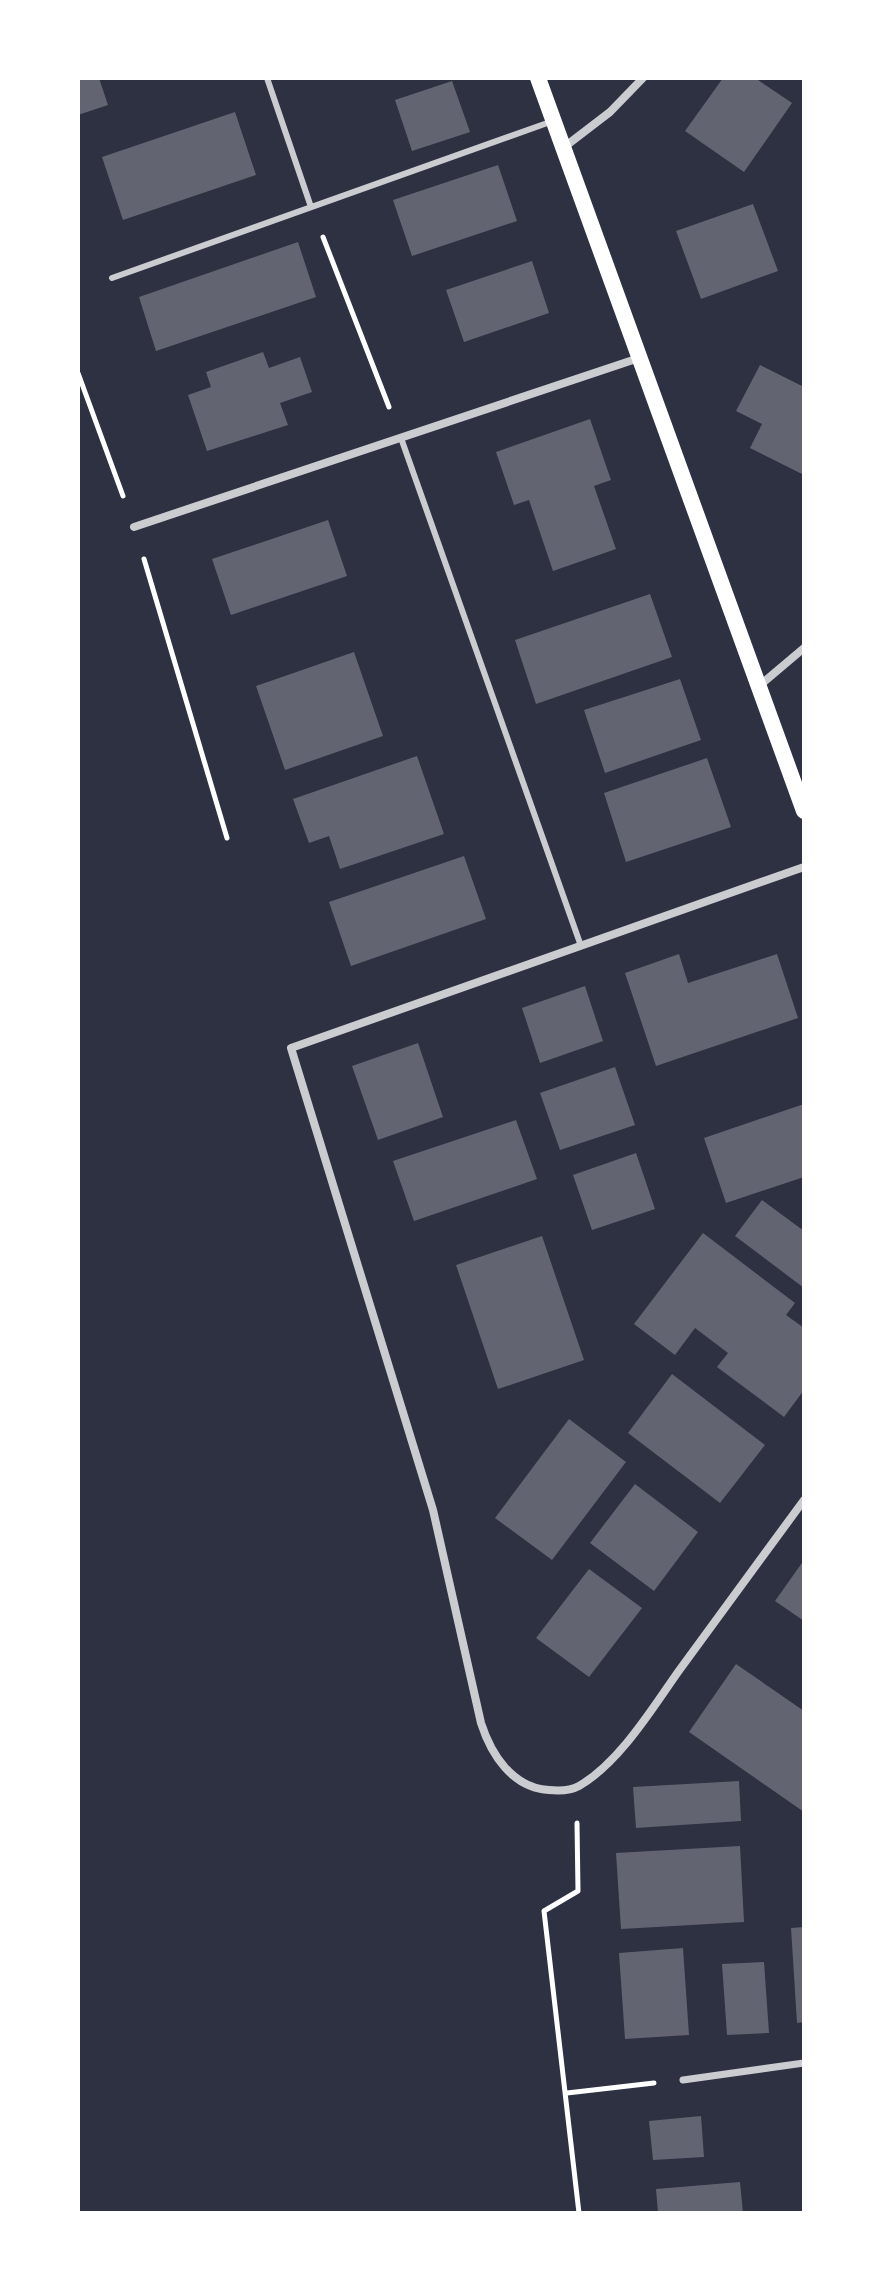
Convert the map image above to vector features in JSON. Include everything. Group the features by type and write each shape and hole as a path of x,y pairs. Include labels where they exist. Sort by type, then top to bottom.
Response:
{"main road":[{"path":"538,78 804,811"}],"street":[{"path":"563,148 610,112 643,78"},
{"path":"134,527 640,357"},
{"path":"759,687 804,648"},
{"path":"804,867 291,1048 433,1510 487,1743 505,1768 528,1785 562,1791 577,1787 605,1765 646,1717 804,1500"},
{"path":"683,2080 804,2063"}],"lane":[{"path":"267,78 311,207"},
{"path":"112,278 554,121"},
{"path":"401,438 581,946"}],"path":[{"path":"311,207 401,438"},
{"path":"78,373 134,527 227,838"},
{"path":"577,1787 578,1891 544,1911 579,2213"},
{"path":"567,2093 683,2080"}],"building":[{"path":"78,78 99,78 108,105 78,115"},
{"path":"723,78 755,78 792,103 744,172 685,131"},
{"path":"452,81 470,132 412,151 395,100"},
{"path":"235,112 256,175 123,220 102,157"},
{"path":"498,165 517,221 412,256 393,200"},
{"path":"753,204 778,271 701,299 676,231"},
{"path":"298,242 316,297 156,351 139,297"},
{"path":"532,261 549,313 464,342 446,290"},
{"path":"263,352 269,368 300,357 312,392 280,403 288,425 207,451 188,395 211,387 206,372"},
{"path":"760,365 804,387 804,475 750,448 762,424 736,411"},
{"path":"590,419 611,480 594,486 616,549 553,571 529,500 514,505 496,452"},
{"path":"328,520 347,576 231,615 212,559"},
{"path":"650,594 672,657 536,704 515,640"},
{"path":"354,652 383,736 285,770 256,686"},
{"path":"680,679 701,740 605,773 584,710"},
{"path":"417,756 444,834 340,869 329,836 309,843 293,799"},
{"path":"707,758 731,827 626,862 604,793"},
{"path":"464,856 486,919 351,966 329,902"},
{"path":"679,954 688,983 777,954 798,1018 656,1066 625,973"},
{"path":"585,986 603,1041 540,1063 522,1008"},
{"path":"418,1043 443,1117 378,1140 352,1066"},
{"path":"615,1067 635,1125 560,1150 540,1093"},
{"path":"804,1104 804,1177 726,1203 704,1138"},
{"path":"516,1120 537,1179 414,1221 393,1161"},
{"path":"636,1153 655,1209 592,1230 573,1175"},
{"path":"762,1200 804,1231 804,1288 735,1236"},
{"path":"703,1233 795,1303 786,1315 804,1328 804,1390 784,1417 717,1367 728,1353 695,1328 675,1355 634,1324"},
{"path":"542,1236 584,1360 498,1389 456,1265"},
{"path":"672,1374 765,1445 720,1503 628,1433"},
{"path":"569,1419 626,1462 552,1560 495,1518"},
{"path":"635,1484 698,1532 654,1591 590,1543"},
{"path":"804,1560 804,1621 775,1601"},
{"path":"589,1569 642,1608 589,1677 536,1638"},
{"path":"736,1664 804,1711 804,1812 689,1732"},
{"path":"739,1781 741,1821 636,1828 633,1787"},
{"path":"740,1846 744,1922 621,1929 616,1853"},
{"path":"804,1927 804,2022 797,2023 791,1928"},
{"path":"683,1948 689,2035 625,2039 619,1953"},
{"path":"764,1962 769,2033 727,2035 722,1964"},
{"path":"701,2116 704,2157 653,2160 649,2121"},
{"path":"740,2182 743,2213 658,2213 656,2189"}]}
